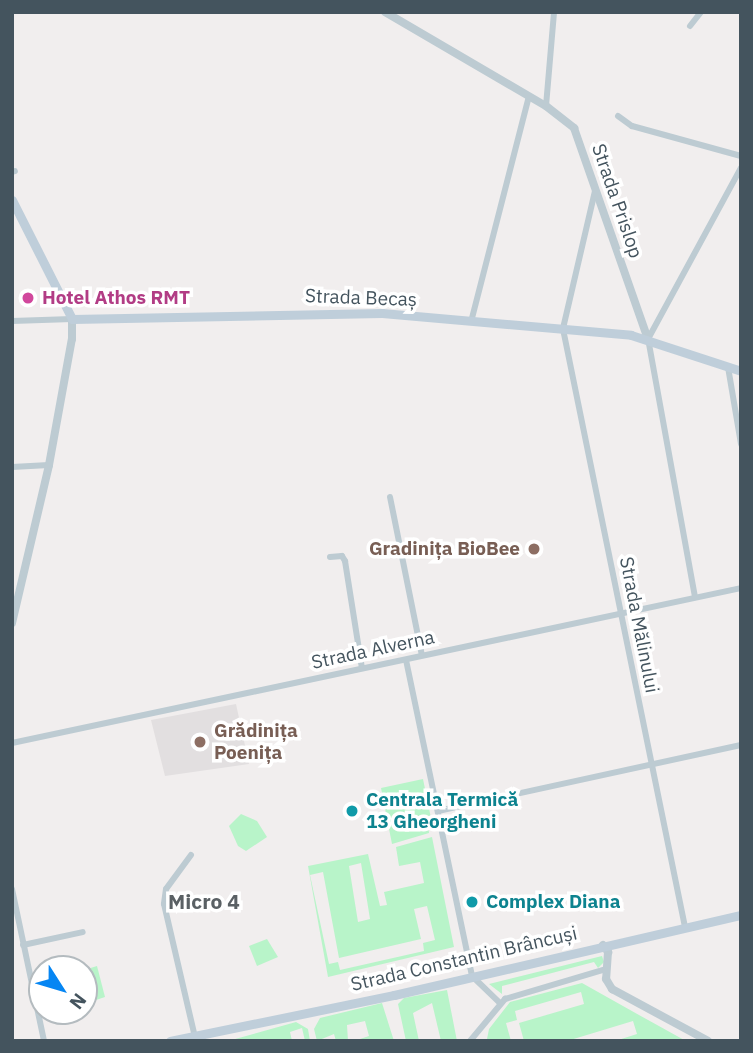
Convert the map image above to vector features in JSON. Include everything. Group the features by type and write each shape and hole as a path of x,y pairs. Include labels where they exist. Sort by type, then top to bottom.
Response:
{"main road":[{"path":"12,200 72,319"},
{"name":"Strada Becaș","path":"72,319 339,312 564,329 648,338 741,371"},
{"name":"Strada Constantin Brâncuși","path":"170,1041 220,1036 741,915"}],"street":[{"name":"Strada Prislop","path":"385,12 546,106 574,128 648,338"},
{"path":"546,106 554,12"},
{"path":"690,26 702,12"},
{"path":"471,322 529,96"},
{"path":"618,116 632,126 741,156"},
{"path":"695,597 648,338 741,168"},
{"path":"564,329 596,186"},
{"path":"12,321 72,319 72,339 49,465 12,623"},
{"name":"Strada Mălinului","path":"564,329 685,927"},
{"path":"728,367 741,444"},
{"path":"12,467 49,465"},
{"path":"390,497 422,655"},
{"path":"330,557 342,556 345,561 362,668"},
{"name":"Strada Alverna","path":"12,743 741,588"},
{"path":"406,660 472,976 499,1003"},
{"path":"438,811 741,745"},
{"path":"191,855 166,889 164,904 195,1037"},
{"path":"12,890 44,1041"},
{"path":"23,945 83,932"},
{"path":"470,1041 499,1003 606,970 621,941"},
{"path":"603,945 609,957 607,983 615,992 708,1041"}],"shaded area":[{"name":"Grădinița Poenița","path":"236,704 249,764 165,776 151,720"}],"green space":[{"path":"423,779 432,823 428,824 429,833 392,844 381,788"},
{"path":"241,814 257,821 267,837 246,851 238,846 229,826"},
{"path":"432,837 454,947 328,977 308,866 368,854 380,906 387,905 384,892 424,883 420,862 399,866 396,847","holes":["361,863 370,919 358,922 349,866","323,872 339,958 421,939 414,909 427,906 435,940 423,943 424,951 340,970 338,962 329,964 310,875"]},
{"path":"267,939 278,957 257,966 249,946"},
{"path":"602,956 604,962 598,968 594,962 502,986 502,994 489,984"},
{"path":"98,970 105,997 98,999"},
{"path":"582,983 686,1041 615,1041 637,1034 633,1021 567,1041 524,1041 519,1023 584,1004 581,992 515,1011 517,1020 506,1023 511,1041 487,1039 489,1029 510,1002"},
{"path":"447,990 457,1041 441,1041 432,1003 413,1013 419,1041 406,1041 398,1004 404,998"},
{"path":"382,1003 394,1041 354,1041 369,1036 365,1021 347,1025 348,1041 336,1041 334,1034 317,1041 314,1029 320,1018"},
{"path":"296,1022 308,1029 310,1041 305,1041 302,1028 290,1032 292,1041 228,1041"}],"place":[{"name":"Hotel Athos RMT","path":"28,298"},
{"name":"Gradinița BioBee","path":"534,549"},
{"name":"Grădinița Poenița","path":"200,742"},
{"name":"Centrala Termică 13 Gheorgheni","path":"352,811"},
{"name":"Complex Diana","path":"472,902"}],"district":[{"name":"Micro 4","path":"204,901"}]}
